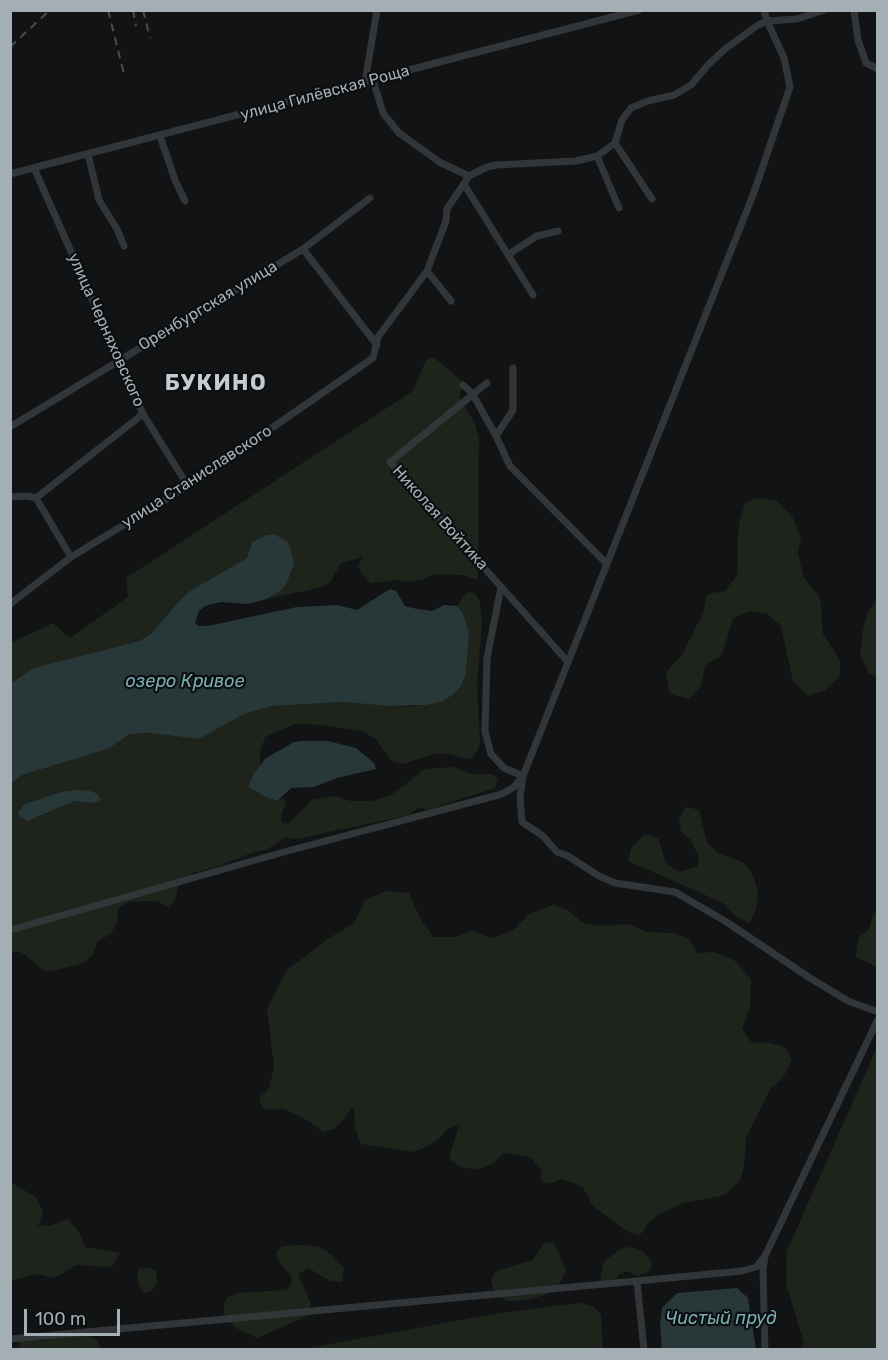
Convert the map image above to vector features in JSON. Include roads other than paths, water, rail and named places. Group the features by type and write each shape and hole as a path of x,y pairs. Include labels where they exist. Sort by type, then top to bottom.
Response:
{"street":[{"path":"377,10 369,81 383,113 399,133 441,163 469,176 496,165 576,160 597,156 615,143 622,120 631,108 674,95 691,86 725,49 758,26 767,21 791,21 824,10"},
{"name":"улица Гилёвская Роща","path":"10,174 639,10"},
{"path":"764,10 784,58 790,87 758,179 523,776 520,797 522,822 543,836 557,852 568,856 599,876 615,883 675,892 725,921 848,1001 878,1012"},
{"path":"854,10 858,40 866,63 878,69"},
{"path":"160,136 185,201"},
{"path":"615,143 652,198"},
{"path":"88,154 99,200 117,229 124,246"},
{"path":"597,156 619,208"},
{"name":"улица Черняховского","path":"34,168 143,414 188,486"},
{"name":"улица Станиславского","path":"10,604 71,557 188,486 373,358 378,338 427,271 446,221 447,209 469,176"},
{"path":"464,184 533,295"},
{"name":"Оренбургская улица","path":"10,427 303,249 370,198"},
{"path":"509,254 537,236 558,231"},
{"path":"303,249 377,345"},
{"path":"427,271 452,301"},
{"path":"496,436 513,410 513,368"},
{"name":"Николая Войтика","path":"487,383 390,462 501,587"},
{"path":"463,385 473,395 510,466 607,564"},
{"path":"36,498 143,414"},
{"path":"10,497 36,498 71,557"},
{"path":"501,587 568,662"},
{"path":"501,587 487,658 485,732 491,754 504,768 523,776"},
{"path":"10,930 284,852 502,794 514,787 523,776"},
{"path":"10,1339 742,1271 756,1267 765,1256 878,1019"},
{"path":"765,1256 763,1270 765,1350"},
{"path":"637,1281 644,1350"}],"water":[{"name":"озеро Кривое","path":"267,535 276,535 289,543 294,563 287,583 280,591 267,599 247,604 221,602 205,606 199,611 195,623 199,626 208,626 297,607 337,605 357,610 390,589 396,591 405,606 412,608 432,611 444,605 458,606 464,616 469,634 466,674 461,686 453,695 441,702 426,705 390,706 343,702 272,706 244,714 199,739 149,733 130,734 108,749 22,775 11,784 11,683 34,668 139,641 151,634 190,591 247,558 252,542"},
{"path":"328,741 356,748 374,763 376,769 337,778 314,787 291,788 277,801 249,787 254,773 266,758 294,742"},
{"path":"76,790 98,794 101,800 92,803 75,801 28,821 19,816 18,812 25,804 61,792"},
{"name":"Чистый пруд","path":"737,1288 748,1298 756,1349 662,1349 660,1325 662,1308 677,1293"}],"railway":[{"path":"10,47 50,10"},
{"path":"108,10 125,78"},
{"path":"133,10 136,26"},
{"path":"143,10 150,38"}],"district":[{"name":"БУКИНО","path":"216,384"}]}
